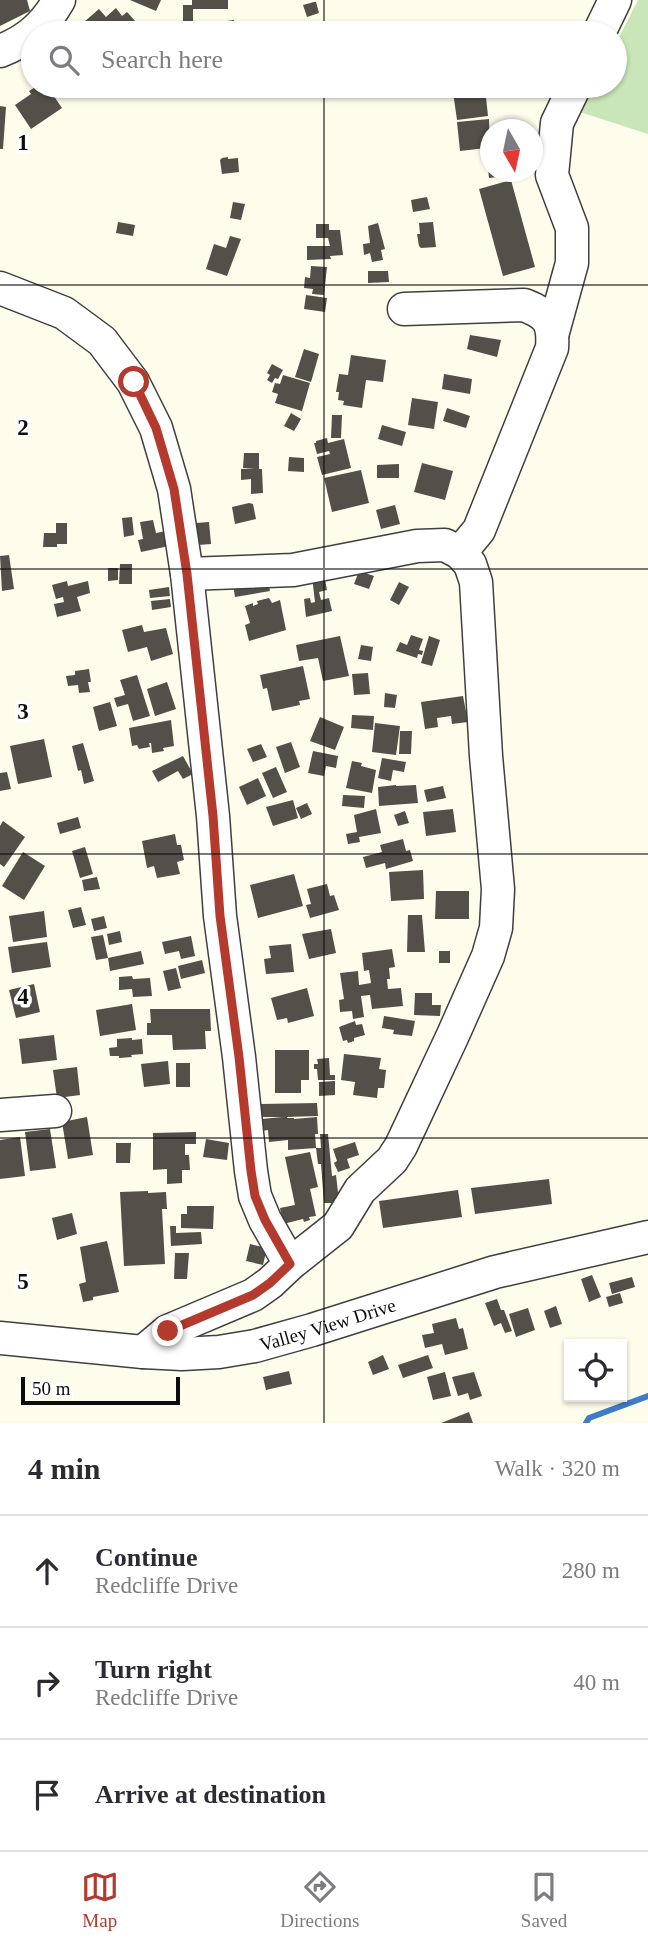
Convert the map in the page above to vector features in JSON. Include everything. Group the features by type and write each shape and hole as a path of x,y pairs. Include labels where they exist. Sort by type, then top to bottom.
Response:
{"street":[{"path":"46,21 59,0"},
{"path":"604,21 615,0"},
{"path":"0,51 21,42"},
{"path":"460,553 479,530 552,348 553,332 572,262 572,228 552,175 557,123 569,98"},
{"path":"0,288 64,313 102,341 134,382 156,428 174,489 187,574 213,816 220,916 255,1196 290,1264"},
{"path":"404,309 524,305 538,310 548,319 553,332"},
{"path":"143,1352 168,1331 253,1295 338,1226 360,1190 392,1160 401,1146 484,967 496,928 498,889 486,756 477,582 470,564 460,553 445,545 417,546 293,570 187,574"},
{"path":"0,1115 55,1111"},
{"name":"Valley View Drive","path":"0,1338 143,1352 219,1352 255,1346 495,1272 648,1237"}],"green space":[{"path":"638,0 648,0 648,134 580,112 588,98 627,98 627,22"}],"building":[{"path":"0,0 27,0 30,11 0,26"},
{"path":"130,0 161,0 156,11"},
{"path":"192,0 228,0 228,9 193,9 193,21 183,21 183,5 192,5"},
{"path":"316,2 319,13 307,17 303,5"},
{"path":"116,8 122,16 127,12 135,21 85,21 99,9 106,17"},
{"path":"25,98 55,98 62,108 31,129 15,105"},
{"path":"454,98 486,98 488,116 457,120"},
{"path":"0,106 6,107 3,149 0,149"},
{"path":"480,120 480,149 460,151 457,122"},
{"path":"238,158 239,172 222,174 220,160"},
{"path":"512,182 535,267 503,276 479,189"},
{"path":"427,197 430,209 413,212 411,200"},
{"path":"233,202 245,204 241,220 230,218"},
{"path":"118,222 135,225 133,236 116,233"},
{"path":"433,222 436,247 421,248 417,234 420,234 419,223"},
{"path":"378,223 385,249 381,250 383,260 372,262 370,253 364,255 363,244 370,243 368,226"},
{"path":"316,224 329,224 329,230 340,230 343,255 330,256 331,259 307,260 307,246 330,246 328,238 316,238"},
{"path":"230,236 241,239 227,276 206,269 214,244 226,248"},
{"path":"311,266 327,267 324,295 312,294 313,289 304,288 305,277 310,278"},
{"path":"368,271 388,271 389,282 368,283"},
{"path":"306,295 327,298 325,312 304,309"},
{"path":"470,335 501,340 497,357 467,349"},
{"path":"304,349 319,354 311,382 295,377"},
{"path":"351,355 386,360 383,382 366,380 362,408 343,405 344,401 338,400 339,392 336,392 339,374 348,375"},
{"path":"272,364 283,370 272,383 267,380 270,375 267,373"},
{"path":"444,374 472,379 470,394 442,389"},
{"path":"283,375 310,383 302,411 275,403 278,394 272,392 275,383 280,384"},
{"path":"412,398 438,402 434,429 408,425"},
{"path":"447,408 470,416 466,428 443,421"},
{"path":"291,413 301,419 294,431 284,426"},
{"path":"332,415 342,415 341,438 331,438"},
{"path":"382,425 406,432 402,446 378,439"},
{"path":"327,438 328,443 344,439 351,468 322,475 317,457 330,454 329,451 317,454 314,443"},
{"path":"244,453 259,453 263,493 251,494 251,479 241,480 241,469 255,469 243,468"},
{"path":"289,457 304,458 304,472 288,471"},
{"path":"422,463 453,471 445,500 414,492"},
{"path":"399,464 399,478 377,478 377,465"},
{"path":"361,470 369,503 332,512 324,478"},
{"path":"253,504 256,519 235,524 232,507"},
{"path":"395,505 400,524 381,529 376,510"},
{"path":"132,517 134,535 124,537 122,518"},
{"path":"153,520 156,533 166,531 169,546 141,552 138,540 143,539 140,522"},
{"path":"209,522 211,544 198,545 196,523"},
{"path":"56,523 67,523 67,544 43,547 44,533 56,533"},
{"path":"9,555 14,589 2,591 0,556"},
{"path":"120,564 132,564 132,584 119,584"},
{"path":"108,568 118,568 118,580 108,581"},
{"path":"359,571 374,576 369,589 354,584"},
{"path":"324,574 327,590 319,592 321,600 329,598 332,611 306,617 304,599 310,598 311,603 315,602 312,577"},
{"path":"268,580 270,591 235,597 233,584"},
{"path":"67,581 68,586 88,581 90,593 77,597 81,611 57,617 54,604 64,602 63,597 56,599 52,585"},
{"path":"399,582 409,587 399,605 390,600"},
{"path":"169,587 170,596 150,598 149,590"},
{"path":"269,598 272,603 280,600 286,630 249,641 245,625 250,623 245,606 253,603 253,606 258,604 257,601"},
{"path":"170,599 171,607 152,610 151,601"},
{"path":"142,625 144,632 166,628 173,654 151,661 147,647 128,652 122,630"},
{"path":"411,635 423,639 419,650 423,651 422,655 418,654 417,658 396,651 400,642 407,645"},
{"path":"340,636 349,676 323,681 318,658 299,661 296,645"},
{"path":"429,636 440,640 432,666 421,663"},
{"path":"361,645 373,647 371,661 358,659"},
{"path":"303,666 310,699 299,701 300,705 272,711 267,688 263,689 260,675"},
{"path":"89,669 90,692 79,693 78,685 68,686 66,676 75,675 75,671"},
{"path":"368,673 370,694 354,695 352,674"},
{"path":"137,675 150,716 133,721 128,704 117,707 114,698 125,695 120,680"},
{"path":"167,682 176,709 155,716 147,689"},
{"path":"385,693 397,695 395,708 384,707"},
{"path":"463,696 468,722 452,724 451,716 437,718 438,727 425,729 421,702"},
{"path":"110,702 117,726 99,731 93,707"},
{"path":"352,715 374,716 373,730 351,728"},
{"path":"320,717 344,727 335,750 310,741"},
{"path":"171,720 174,746 152,753 151,743 150,747 139,749 137,745 132,746 129,728"},
{"path":"375,723 400,726 396,755 372,752"},
{"path":"400,731 412,731 411,754 399,754"},
{"path":"44,739 52,777 18,784 10,746"},
{"path":"291,742 300,767 285,773 276,747"},
{"path":"83,743 94,781 84,784 72,746"},
{"path":"261,744 267,757 253,762 247,749"},
{"path":"313,751 338,756 336,768 326,766 324,776 308,773"},
{"path":"183,756 193,774 183,779 178,771 158,782 152,771"},
{"path":"382,758 406,762 404,772 393,770 391,781 378,778"},
{"path":"352,761 376,770 372,793 346,788"},
{"path":"276,767 287,792 273,798 262,773"},
{"path":"7,772 11,789 0,791 0,773"},
{"path":"258,778 266,796 247,805 239,787"},
{"path":"416,785 418,803 379,806 378,787"},
{"path":"443,786 446,798 427,802 424,790"},
{"path":"343,795 365,796 364,808 342,806"},
{"path":"293,800 298,818 273,826 266,807"},
{"path":"307,803 312,814 301,819 296,808"},
{"path":"376,809 381,833 359,837 360,842 348,844 346,834 357,832 354,815"},
{"path":"453,809 456,832 426,836 423,812"},
{"path":"405,811 409,823 398,826 394,815"},
{"path":"78,817 81,828 60,834 57,823"},
{"path":"3,821 25,837 4,867 0,864 0,826"},
{"path":"175,834 184,860 177,862 180,874 157,878 154,866 147,868 142,841"},
{"path":"403,839 406,851 410,850 413,861 386,869 385,863 366,868 363,857 382,852 380,845"},
{"path":"85,847 93,874 80,878 72,851"},
{"path":"23,852 45,866 24,900 2,886"},
{"path":"423,870 424,899 391,901 389,872"},
{"path":"294,874 303,906 258,918 250,885"},
{"path":"97,877 100,889 84,891 82,880"},
{"path":"327,884 330,896 334,895 339,910 310,918 306,905 311,904 307,889"},
{"path":"436,891 469,891 469,919 435,919"},
{"path":"81,907 86,925 73,928 68,910"},
{"path":"44,911 47,937 13,942 9,916"},
{"path":"408,915 422,915 425,952 407,952"},
{"path":"104,916 107,928 94,931 91,919"},
{"path":"331,929 336,953 309,959 302,934"},
{"path":"120,931 122,942 109,945 107,934"},
{"path":"103,935 108,958 96,960 91,937"},
{"path":"191,936 195,956 181,959 179,951 165,954 162,942"},
{"path":"47,942 51,967 12,973 8,947"},
{"path":"291,944 294,972 266,974 264,959 271,958 269,946"},
{"path":"392,949 395,967 389,968 388,989 401,988 403,1006 372,1009 370,995 361,996 364,1017 353,1019 352,1011 340,1012 339,1000 344,999 340,973 358,971 359,985 371,983 369,970 364,971 362,953"},
{"path":"141,951 144,964 110,971 108,958"},
{"path":"439,951 450,951 450,963 439,963"},
{"path":"202,960 205,973 181,979 178,966"},
{"path":"176,968 181,988 168,991 163,971"},
{"path":"132,976 133,979 150,978 152,996 133,997 132,989 119,990 119,977"},
{"path":"34,984 40,1012 16,1018 9,990"},
{"path":"307,988 314,1016 288,1023 287,1018 277,1020 271,998"},
{"path":"415,993 432,993 432,1005 441,1005 440,1016 414,1015"},
{"path":"132,1004 136,1030 100,1036 96,1010"},
{"path":"150,1009 210,1009 211,1031 205,1031 206,1049 173,1050 172,1035 147,1035 147,1023 151,1023"},
{"path":"384,1016 415,1021 412,1036 393,1034 394,1030 382,1028"},
{"path":"355,1021 356,1025 362,1024 365,1035 348,1043 347,1040 343,1041 339,1027"},
{"path":"54,1035 57,1060 22,1064 19,1039"},
{"path":"117,1039 142,1039 143,1054 119,1058 110,1056 109,1048 117,1047"},
{"path":"275,1050 309,1050 309,1080 301,1080 301,1093 275,1093"},
{"path":"344,1054 381,1058 379,1069 386,1070 384,1088 378,1088 377,1098 353,1095 355,1082 341,1080"},
{"path":"329,1058 330,1075 335,1075 335,1080 318,1080 314,1064 318,1064 317,1059"},
{"path":"168,1061 170,1084 144,1087 141,1064"},
{"path":"176,1063 190,1063 190,1087 176,1087"},
{"path":"77,1067 80,1095 57,1098 53,1070"},
{"path":"335,1081 335,1095 319,1096 319,1082"},
{"path":"317,1103 318,1116 287,1117 317,1117 316,1148 288,1150 288,1140 269,1142 268,1130 262,1131 261,1119 283,1117 260,1117 260,1104"},
{"path":"87,1117 93,1155 68,1159 62,1122"},
{"path":"50,1129 56,1168 30,1171 25,1132"},
{"path":"196,1132 196,1144 185,1144 190,1170 182,1170 182,1183 167,1184 167,1169 153,1170 153,1133"},
{"path":"320,1134 328,1134 332,1176 336,1175 339,1201 333,1207 333,1203 324,1203 321,1164 318,1164 316,1148 321,1148"},
{"path":"20,1137 25,1176 0,1179 0,1140"},
{"path":"206,1139 229,1143 227,1160 203,1157"},
{"path":"355,1142 359,1155 347,1159 350,1168 338,1172 333,1149"},
{"path":"116,1143 131,1143 130,1163 116,1163"},
{"path":"310,1152 318,1187 310,1189 316,1216 309,1217 310,1220 304,1222 303,1219 283,1224 280,1208 295,1205 285,1157"},
{"path":"549,1179 552,1204 475,1214 471,1188"},
{"path":"458,1190 462,1217 383,1228 379,1201"},
{"path":"120,1192 166,1192 167,1209 162,1209 165,1264 124,1266"},
{"path":"187,1206 214,1206 213,1229 181,1228 181,1214 187,1214"},
{"path":"72,1213 77,1234 57,1240 52,1218"},
{"path":"170,1226 176,1226 176,1233 201,1232 202,1244 171,1246"},
{"path":"107,1241 119,1292 93,1297 93,1300 83,1302 79,1284 86,1282 80,1247"},
{"path":"250,1244 267,1248 263,1265 246,1261"},
{"path":"175,1253 189,1253 187,1279 174,1279"},
{"path":"592,1275 601,1297 589,1302 581,1279"},
{"path":"632,1277 635,1287 612,1294 609,1283"},
{"path":"620,1293 623,1303 609,1307 606,1297"},
{"path":"497,1299 512,1331 505,1333 501,1323 494,1326 485,1303"},
{"path":"556,1306 562,1324 550,1328 544,1311"},
{"path":"528,1308 535,1330 516,1337 509,1314"},
{"path":"456,1318 459,1329 463,1328 468,1349 445,1355 442,1344 425,1348 422,1335 434,1333 432,1324"},
{"path":"383,1355 389,1369 373,1375 368,1362"},
{"path":"428,1355 433,1368 403,1378 398,1365"},
{"path":"289,1371 292,1384 266,1390 263,1377"},
{"path":"445,1372 451,1396 433,1400 427,1377"},
{"path":"474,1372 482,1396 470,1400 468,1393 458,1396 452,1377"},
{"path":"469,1412 473,1423 441,1423"}],"waterway":[{"path":"586,1423 589,1418 648,1396"}],"route":[{"path":"134,382 156,428 174,489 187,574 213,816 220,916 255,1196 290,1264 253,1295 168,1331"}]}
